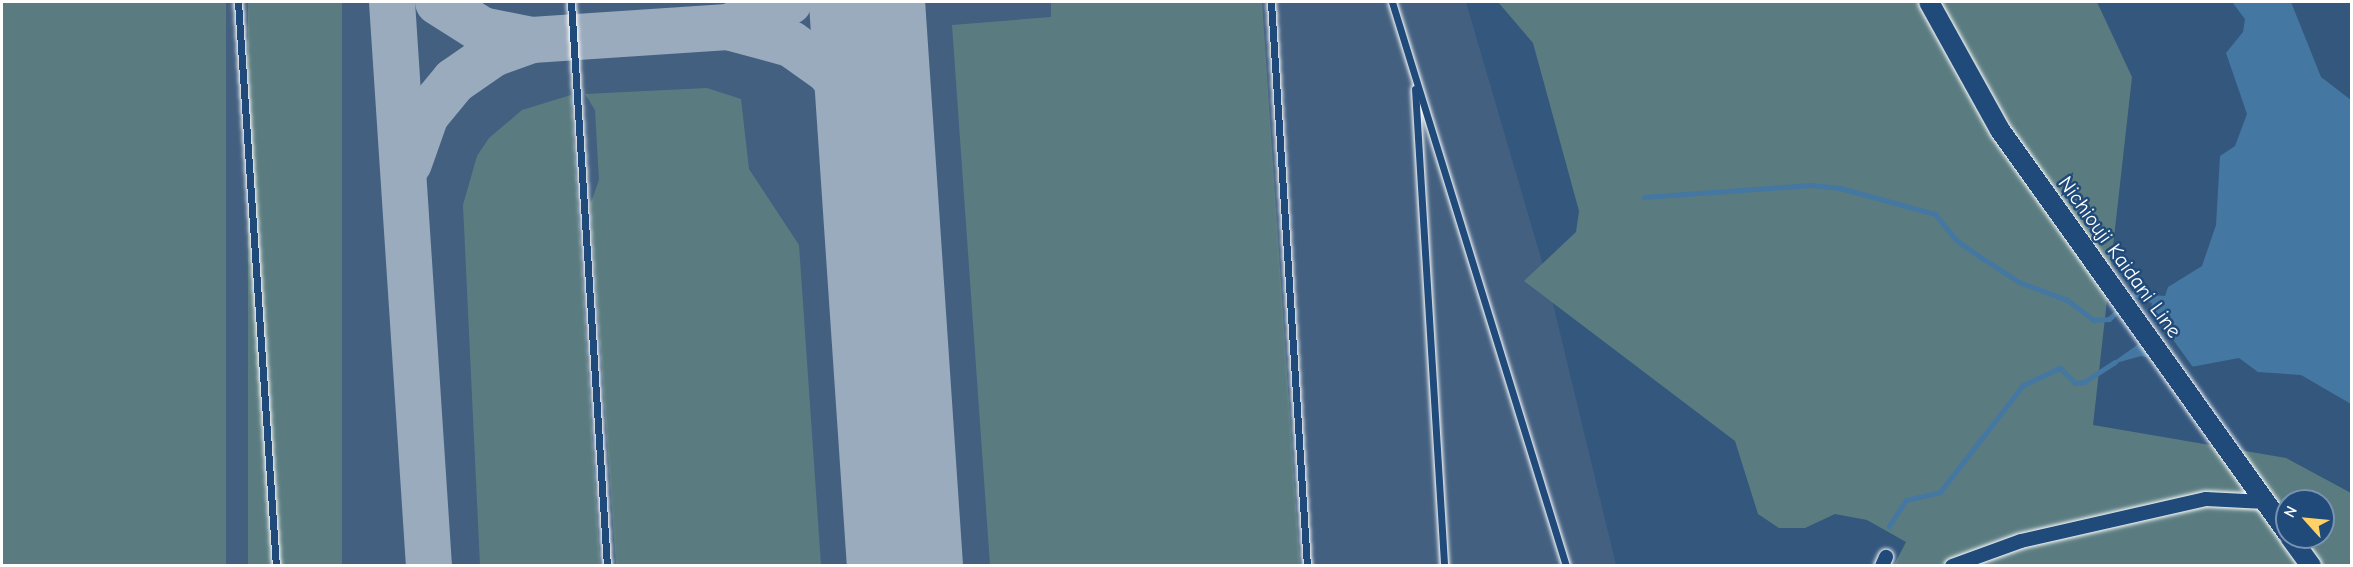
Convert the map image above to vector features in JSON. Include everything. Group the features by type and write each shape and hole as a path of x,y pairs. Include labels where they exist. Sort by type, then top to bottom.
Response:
{"main road":[{"name":"Nichiouji Kaidani Line","path":"1929,2 2000,130 2275,516"},
{"path":"2299,549 2311,566"}],"street":[{"path":"1952,566 2021,541 2205,499 2265,502"}],"lane":[{"path":"238,2 276,566"},
{"path":"571,2 607,566"},
{"path":"1271,2 1307,566"},
{"path":"1392,2 1566,566"},
{"path":"1416,83 1444,566"}],"shaded area":[{"path":"2,2 1466,2 1547,279 1616,565 2,565"},
{"path":"2232,2 2291,2 2321,77 2351,100 2351,404 2301,375 2258,372 2239,358 2191,367 2141,356 2109,365 2137,345 2149,323 2153,295 2165,296 2168,287 2202,266 2216,225 2220,156 2235,146 2247,114 2226,53 2243,32 2245,19"}],"green space":[{"path":"2,2 226,2 226,565 2,565"},
{"path":"248,2 342,2 342,566 248,566"},
{"path":"1051,2 1262,2 1300,565 990,565 952,25 1051,17"},
{"path":"1498,2 2097,2 2132,77 2093,425 2286,458 2351,493 2351,565 1894,565 1906,542 1867,520 1835,514 1805,528 1779,528 1758,514 1735,441 1524,281 1576,232 1579,211 1533,43"},
{"path":"707,88 741,99 749,169 799,245 821,565 616,565 590,205 599,180 595,110 585,94"},
{"path":"571,95 600,565 480,565 463,205 477,156 489,138 522,110"}],"pier":[{"path":"2148,305 2195,370 2152,361 2136,339"}],"waterway":[{"path":"1644,197 1811,185 1840,188 1935,214 1956,240 1985,260 2019,282 2067,300 2094,320 2109,319 2122,307"},
{"path":"2128,300 2134,294 2157,302"},
{"path":"1889,526 1906,500 1940,492 2023,385 2060,368 2075,383 2084,382 2115,362"}],"taxiway":[{"path":"392,2 429,566"},
{"path":"438,2 482,30 532,40 728,27 789,2"},
{"path":"728,27 791,44 829,71 864,117 880,189"},
{"path":"409,163 426,115 454,81 493,54 532,40"}],"runway":[{"path":"867,2 905,566"}]}
